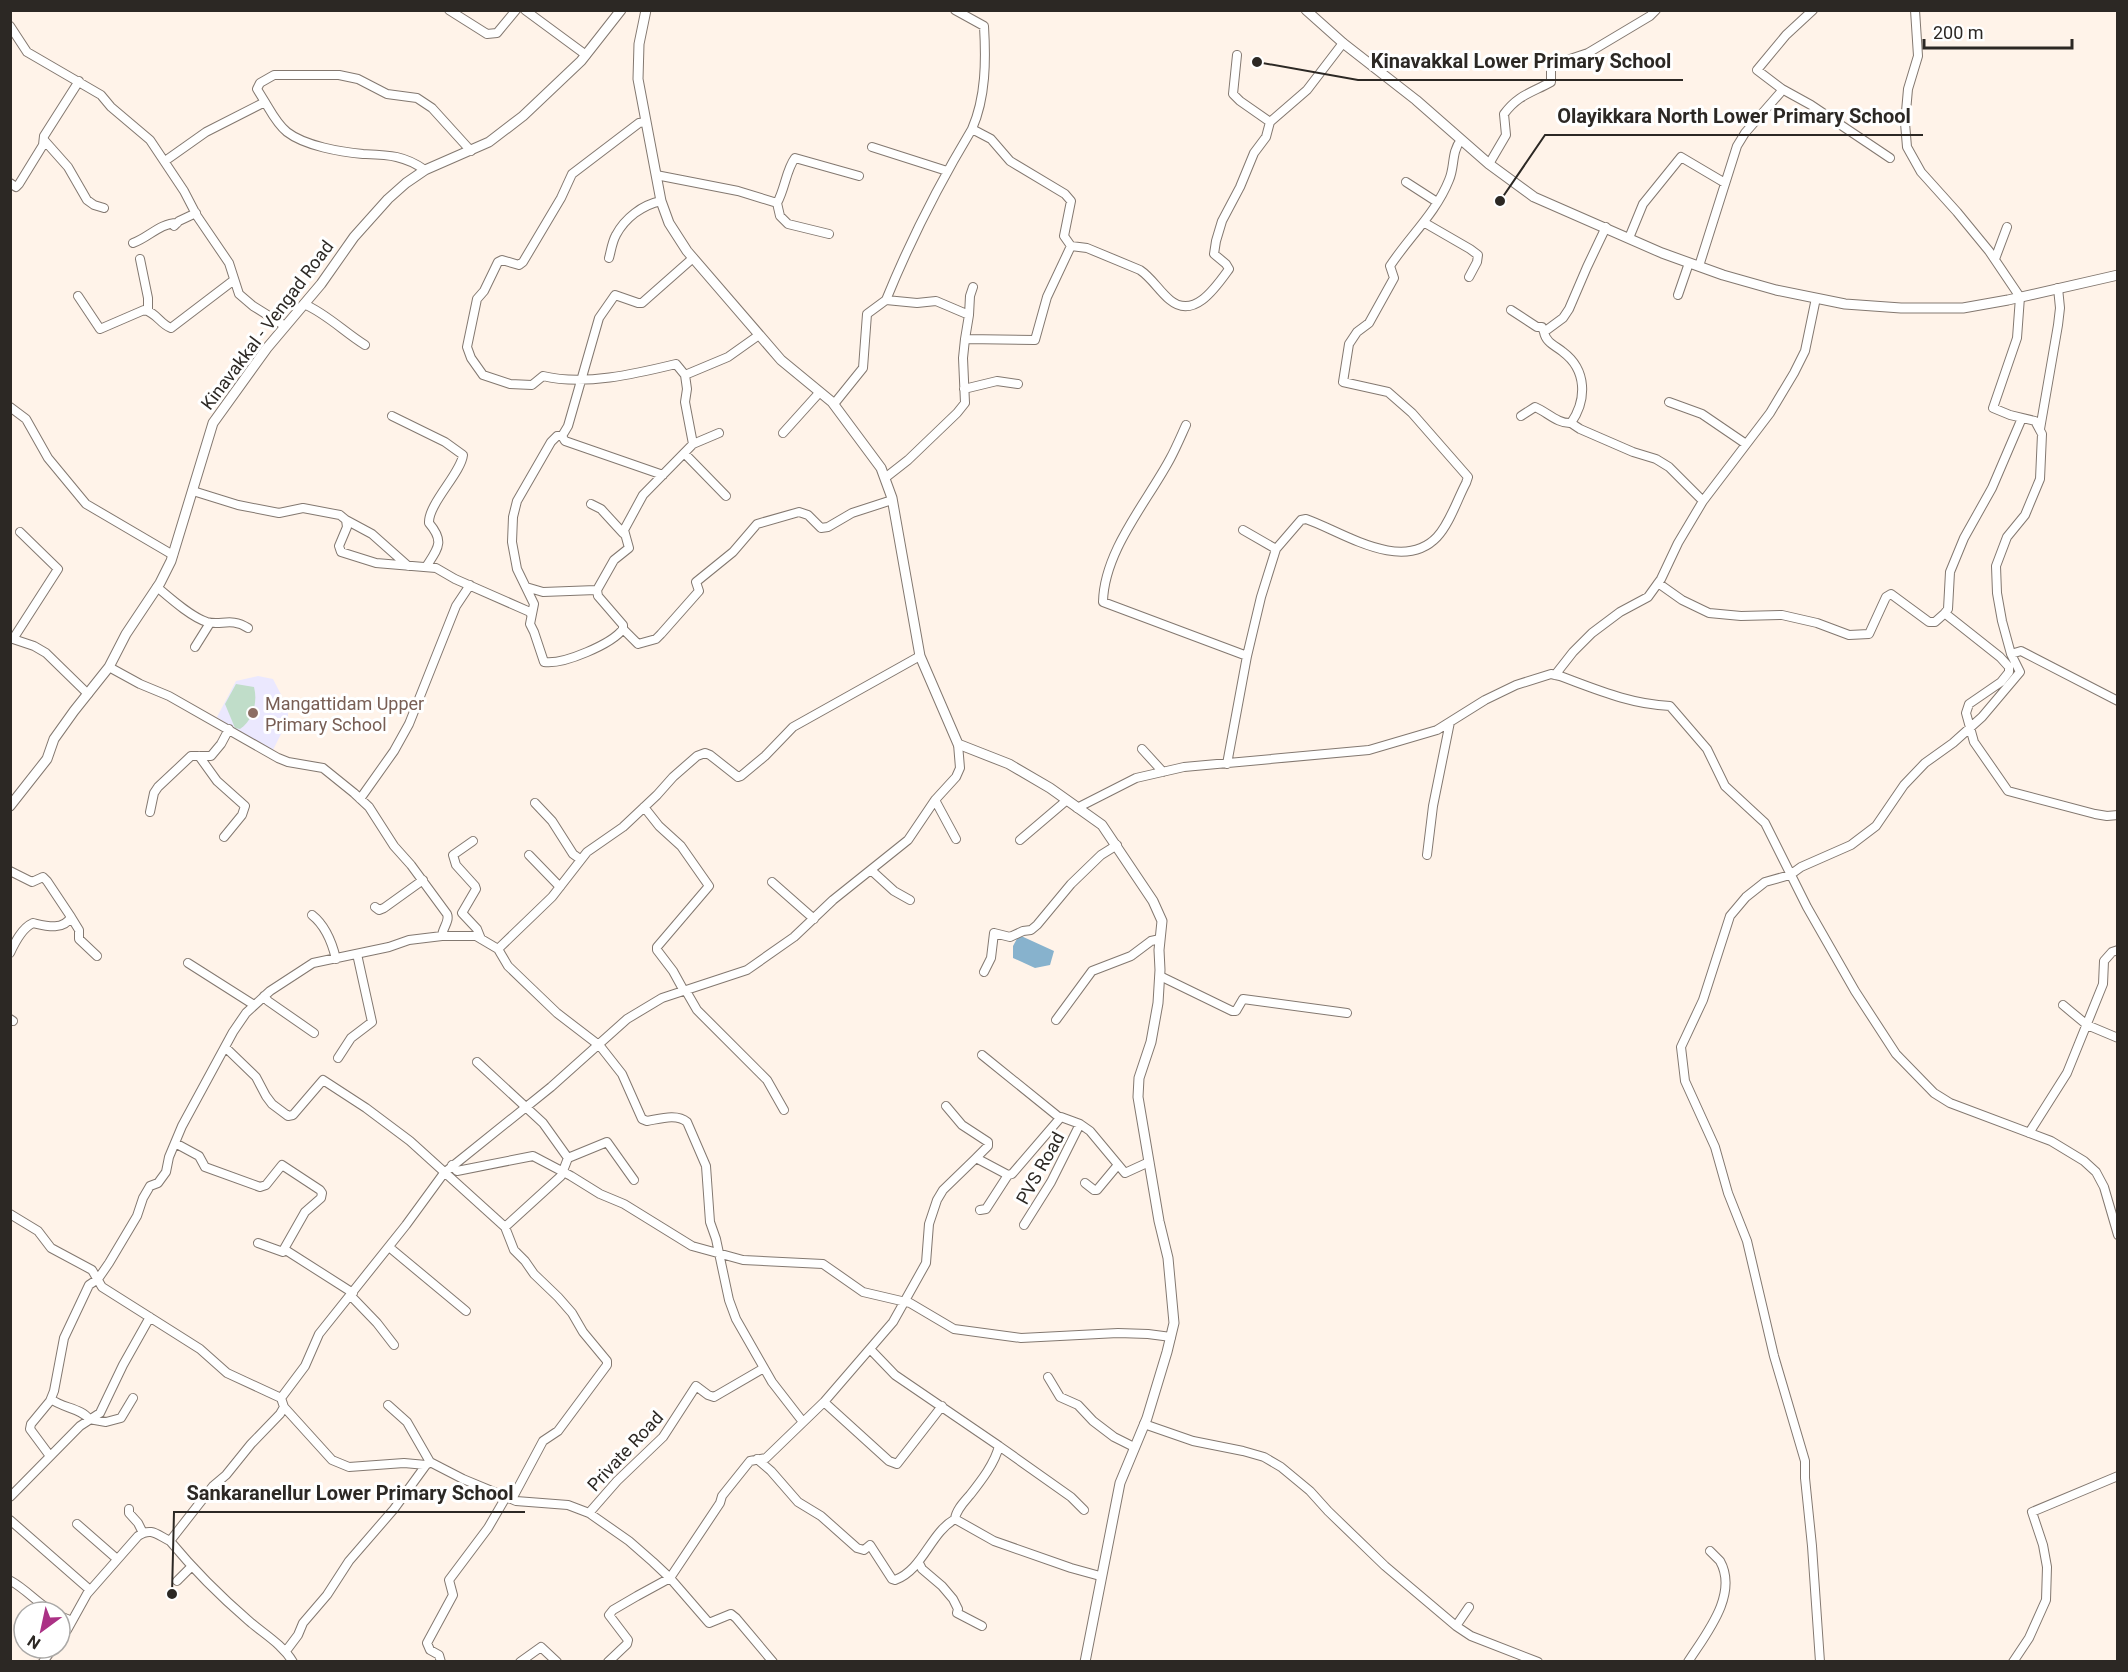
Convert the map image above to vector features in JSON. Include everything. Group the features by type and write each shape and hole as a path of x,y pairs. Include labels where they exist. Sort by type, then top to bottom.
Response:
{"main road":[{"name":"Kinavakkal - Vengad Road","path":"12,803 47,759 54,740 109,668 126,634 157,587 173,555 213,423 267,348 321,284 354,237 388,199 425,170 489,142 523,116 586,55 621,10"},
{"path":"645,10 639,44 638,79 661,201 669,223 693,258 781,360 834,404 880,468 892,501 920,656 958,744 1009,764 1050,788 1102,825 1153,901 1162,921 1158,1003 1151,1042 1139,1078 1138,1097 1159,1221 1168,1258 1174,1323 1144,1424 1120,1483 1085,1662"},
{"path":"1306,10 1490,164 1534,196 1689,263 1776,290 1845,304 1911,308 1963,308 2118,275"}],"street":[{"path":"449,10 487,34 497,33 516,10"},
{"path":"525,10 586,55"},
{"path":"834,404 863,368 867,314 886,300 904,255 946,171 972,129 982,100 986,48 984,26 955,10"},
{"path":"1490,164 1506,135 1504,114 1510,105 1526,93 1551,82 1551,69 1555,64 1588,53 1650,16 1656,10"},
{"path":"1813,10 1786,35 1757,70 1890,158"},
{"path":"1820,1662 1805,1461 1774,1356 1747,1241 1728,1193 1715,1147 1685,1081 1681,1047 1703,1000 1730,916 1746,897 1765,882 1790,874 1851,845 1876,826 1904,785 1925,763 1982,717 2020,672 2011,654 1997,593 1996,566 2007,537 2025,515 2040,479 2042,434 2035,421 1993,408 2017,338 2020,297 1995,259 1921,172 1907,147 1905,123 1908,90 1918,56 1915,10"},
{"path":"10,26 27,52 101,95 111,107 150,140 229,263 239,294 253,306 285,326"},
{"path":"972,129 991,140 1010,161 1065,194 1071,201 1064,237 1071,246 1087,248 1140,270 1170,300 1186,308 1214,290 1229,269 1214,254 1215,241 1254,153 1266,137 1270,122 1307,90 1343,43"},
{"path":"1237,55 1233,94 1270,122"},
{"path":"425,170 413,161 384,153 363,154 331,149 288,133 279,124 257,89 260,83 273,75 339,75 358,80 387,94 417,98 432,108 471,151"},
{"path":"10,183 16,187 19,184 43,145 44,136 78,81"},
{"path":"1699,266 1737,146 1782,88"},
{"path":"165,161 206,132 265,102"},
{"path":"646,122 639,123 572,174 558,203 523,262 519,265 502,260 498,262 484,291 477,299 467,347 471,358 483,375 494,380 528,386 543,376 580,380 635,374 676,364 685,375 685,402 693,444"},
{"path":"44,140 68,167 87,200 94,206 104,208"},
{"path":"1227,764 1247,656 1261,597 1276,549 1301,520 1306,519 1372,547 1400,551 1425,546 1437,537 1466,483 1467,477 1450,456 1412,413 1388,392 1342,382 1349,344 1352,338 1369,323 1394,278 1390,266 1425,223 1437,202 1449,180 1454,150 1461,140"},
{"path":"872,147 946,171"},
{"path":"1629,238 1643,204 1681,157 1725,183"},
{"path":"830,234 788,224 780,216 777,203 784,192 791,163 795,158 859,176"},
{"path":"656,175 681,178 738,191 777,203"},
{"path":"1406,182 1437,202"},
{"path":"609,258 615,237 634,213 650,203 661,201"},
{"path":"133,243 172,223 175,226 196,213"},
{"path":"1425,223 1478,255 1469,277"},
{"path":"1545,332 1563,318 1569,309 1606,227"},
{"path":"1995,259 2007,227"},
{"path":"965,339 1035,340 1047,297 1071,246"},
{"path":"562,436 568,426 579,392 580,380 599,318 611,299 615,296 642,303 693,258"},
{"path":"140,259 148,298 148,310"},
{"path":"1678,295 1689,263"},
{"path":"78,296 100,329 144,310 151,311 171,328 234,280"},
{"path":"885,478 908,460 957,413 964,403 963,358 973,287"},
{"path":"2040,429 2058,325 2060,308 2058,288"},
{"path":"1555,675 1592,633 1620,612 1648,597 1658,583 1703,501 1770,413 1805,351 1816,298"},
{"path":"886,300 917,303 936,301 969,315"},
{"path":"304,304 316,309 365,345"},
{"path":"1511,310 1538,327 1542,327 1545,338 1575,364 1583,387 1578,413 1571,423"},
{"path":"685,375 728,357 759,335"},
{"path":"964,390 997,381 1018,384"},
{"path":"783,433 819,393"},
{"path":"1669,402 1702,414 1746,444"},
{"path":"10,407 26,419 48,458 86,504 173,555"},
{"path":"1521,416 1535,407 1544,410 1563,423 1571,423 1632,452 1656,459 1669,466 1703,501"},
{"path":"392,416 445,442 462,454 459,465 446,484 430,517 429,523 439,533 439,541 434,556 426,567"},
{"path":"1658,583 1682,600 1709,613 1751,616 1782,615 1817,623 1849,634 1869,634 1886,597 1891,594 1929,622 1935,622 1948,609 1950,572 1992,488 2022,418"},
{"path":"1186,425 1170,458 1121,541 1103,593 1103,602 1247,656"},
{"path":"623,533 643,495 693,444 719,433"},
{"path":"562,436 557,436 551,442 515,505 512,542 517,569 534,604 530,624 542,659 546,663 602,646 623,629"},
{"path":"562,436 565,441 663,475"},
{"path":"685,454 726,496"},
{"path":"193,491 256,509 285,513 303,508 340,515 372,534 408,566"},
{"path":"596,591 623,629 638,644 656,639 699,591 696,582 733,552 757,524 799,512 808,515 821,528 828,527 852,513 892,501"},
{"path":"591,504 601,509 623,533 630,548 611,564 596,591"},
{"path":"346,520 346,529 339,546 341,552 376,563 436,568 455,579 530,612 531,615"},
{"path":"1243,530 1276,549"},
{"path":"20,532 58,569 12,638 46,653 88,694"},
{"path":"360,799 394,751 409,724 456,606 470,585"},
{"path":"157,587 181,606 210,623 226,621 248,628"},
{"path":"526,587 543,592 596,591"},
{"path":"1944,614 1967,629 2001,657 2009,667 2009,672 2001,682 1969,704 1966,713 1974,742 2008,790 2095,814 2118,815"},
{"path":"195,647 210,623"},
{"path":"2011,654 2021,651 2118,701"},
{"path":"498,949 560,887 587,852 622,827 697,756 705,753 710,755 738,777 741,776 765,756 793,727 920,656"},
{"path":"109,668 170,696 288,762 323,768 369,807 394,846 423,880 448,917 442,936"},
{"path":"1077,808 1136,778 1184,767 1369,750 1437,730 1485,700 1516,685 1551,674 1627,701 1670,706 1707,749 1725,786 1765,823 1790,874 1855,991 1896,1054 1934,1093 1950,1103 2051,1141 2084,1161 2096,1172 2104,1187 2118,1235"},
{"path":"1427,855 1433,806 1450,722"},
{"path":"150,812 154,793 158,787 191,756 207,757 214,753 229,729"},
{"path":"281,1398 305,1366 319,1334 452,1165 600,1046 627,1019 662,998 747,970 794,937 833,900 908,840 935,800 956,777 960,768 958,744"},
{"path":"1142,749 1163,772"},
{"path":"199,756 217,781 245,806 242,815 224,837"},
{"path":"935,800 956,839"},
{"path":"1020,840 1067,800"},
{"path":"535,803 552,821 573,854 580,860"},
{"path":"644,807 659,826 681,846 709,886 660,942 657,950 697,1010 767,1080 784,1110"},
{"path":"472,841 453,855 456,865 475,886 476,890 462,913 477,929 482,939"},
{"path":"984,972 991,958 994,933 1010,938 1023,931 1031,930 1053,908 1071,884 1101,855 1117,845"},
{"path":"529,855 560,887"},
{"path":"871,870 894,891 910,900"},
{"path":"10,871 32,882 42,877 47,881 72,917 79,930 79,939 97,956"},
{"path":"375,907 384,908 423,880"},
{"path":"772,882 814,918"},
{"path":"312,915 318,920 332,942 336,959"},
{"path":"10,953 28,924 61,926 69,922 72,917"},
{"path":"50,1456 30,1429 51,1398 67,1331 89,1285 98,1279 137,1216 150,1186 158,1183 166,1172 182,1126 246,1013 264,996 314,963 389,947 409,940 442,936 476,936 498,949 508,966 557,1012 600,1046 622,1074 642,1119 647,1121 678,1117 687,1122 706,1166 710,1222 720,1254 729,1300 736,1319 777,1388 803,1422"},
{"path":"1056,1020 1092,971 1131,956 1151,942 1160,939"},
{"path":"2029,1133 2067,1074 2103,984 2104,961 2112,952 2118,950"},
{"path":"338,1058 351,1038 372,1022 357,954"},
{"path":"188,963 254,1005"},
{"path":"1160,976 1232,1011 1236,1011 1243,999 1347,1013"},
{"path":"264,996 314,1033"},
{"path":"2063,1005 2087,1025 2118,1038"},
{"path":"225,1047 256,1077 272,1104 288,1116 293,1115 322,1080 366,1108 410,1141 505,1227 514,1250 572,1313 583,1332 608,1361 558,1431 543,1441 509,1498 449,1580 453,1595 427,1643 430,1650 439,1655 441,1662"},
{"name":"PVS Road","path":"982,1055 1060,1118"},
{"path":"477,1062 543,1123 568,1158"},
{"path":"608,1662 627,1644 628,1640 609,1616 613,1610 670,1578 720,1503 722,1496 750,1461 766,1458 824,1402 893,1322 926,1263 929,1224 937,1200 943,1190 988,1146 988,1142 962,1125 946,1106"},
{"path":"980,1210 986,1209 1008,1175 1012,1174 1062,1117 1080,1124 1099,1141 1125,1173 1149,1162"},
{"name":"PVS Road","path":"1024,1225 1051,1182 1080,1124"},
{"path":"505,1227 561,1176 568,1158 607,1142 634,1180"},
{"path":"175,1143 199,1156 205,1167 260,1187 266,1185 282,1165 320,1190 321,1198 305,1212 283,1252 258,1243"},
{"path":"452,1165 457,1171 533,1156 600,1194 624,1204 692,1246 743,1260 822,1264 863,1292 910,1303 954,1329 1021,1338 1118,1333 1171,1336"},
{"path":"976,1158 1008,1175"},
{"path":"1085,1183 1097,1190 1117,1166"},
{"path":"10,1214 38,1231 51,1248 92,1270 102,1287 200,1349 227,1373 281,1398 284,1407 332,1460 349,1467 404,1463 428,1464 509,1498 535,1504 568,1505 589,1513 629,1541 670,1578 709,1623 731,1614 760,1644 773,1662"},
{"path":"389,1247 466,1311"},
{"path":"284,1249 352,1294 394,1345"},
{"path":"10,1497 80,1426 100,1413 150,1317"},
{"path":"870,1349 895,1375 1071,1497 1084,1510"},
{"name":"Private Road","path":"589,1513 617,1481 663,1437 696,1386 714,1397 764,1368"},
{"path":"1048,1377 1060,1397 1078,1405 1093,1421 1114,1437 1134,1447"},
{"path":"51,1398 62,1406 84,1413 89,1419 106,1422 121,1418 134,1398"},
{"path":"824,1402 889,1461 897,1464 942,1406"},
{"path":"388,1405 407,1422 428,1464"},
{"path":"170,1541 213,1486 226,1475 284,1407"},
{"path":"1144,1424 1193,1441 1253,1454 1281,1467 1310,1491 1385,1566 1456,1626 1471,1636 1538,1662"},
{"path":"756,1459 771,1471 798,1502 821,1516 857,1548 864,1550 870,1545 892,1579 897,1580 919,1563 933,1542 955,1519 956,1513 974,1491 993,1461 999,1446"},
{"path":"286,1651 298,1635 303,1623 327,1595 349,1562 428,1464"},
{"path":"2013,1662 2029,1638 2046,1600 2047,1567 2043,1545 2032,1512 2118,1476"},
{"path":"129,1509 129,1513 143,1533"},
{"path":"955,1519 994,1541 1100,1576"},
{"path":"10,1520 90,1590"},
{"path":"77,1524 117,1559"},
{"path":"72,1621 90,1590 117,1559 143,1533 152,1532 170,1541 192,1566 249,1621 286,1651 293,1662"},
{"path":"1688,1662 1720,1611 1726,1585 1720,1562 1710,1551"},
{"path":"919,1563 922,1569 953,1599 958,1610 957,1614 982,1626"},
{"path":"177,1581 192,1566"},
{"path":"11,1581 36,1600"},
{"path":"1456,1626 1469,1607"},
{"path":"519,1662 541,1647 557,1662"}],"shaded area":[{"name":"Mangattidam Upper Primary School","path":"258,676 273,679 288,708 288,720 272,752 217,717 236,681"}],"green space":[{"path":"236,684 254,687 255,693 255,705 251,716 240,729 235,728 225,704"}],"water":[{"path":"1019,935 1054,951 1050,965 1035,968 1013,958 1013,946"}],"place":[{"name":"Kinavakkal Lower Primary School","path":"1257,62"},
{"name":"Olayikkara North Lower Primary School","path":"1500,201"},
{"name":"Mangattidam Upper Primary School","path":"253,713"},
{"name":"Sankaranellur Lower Primary School","path":"172,1594"}]}
